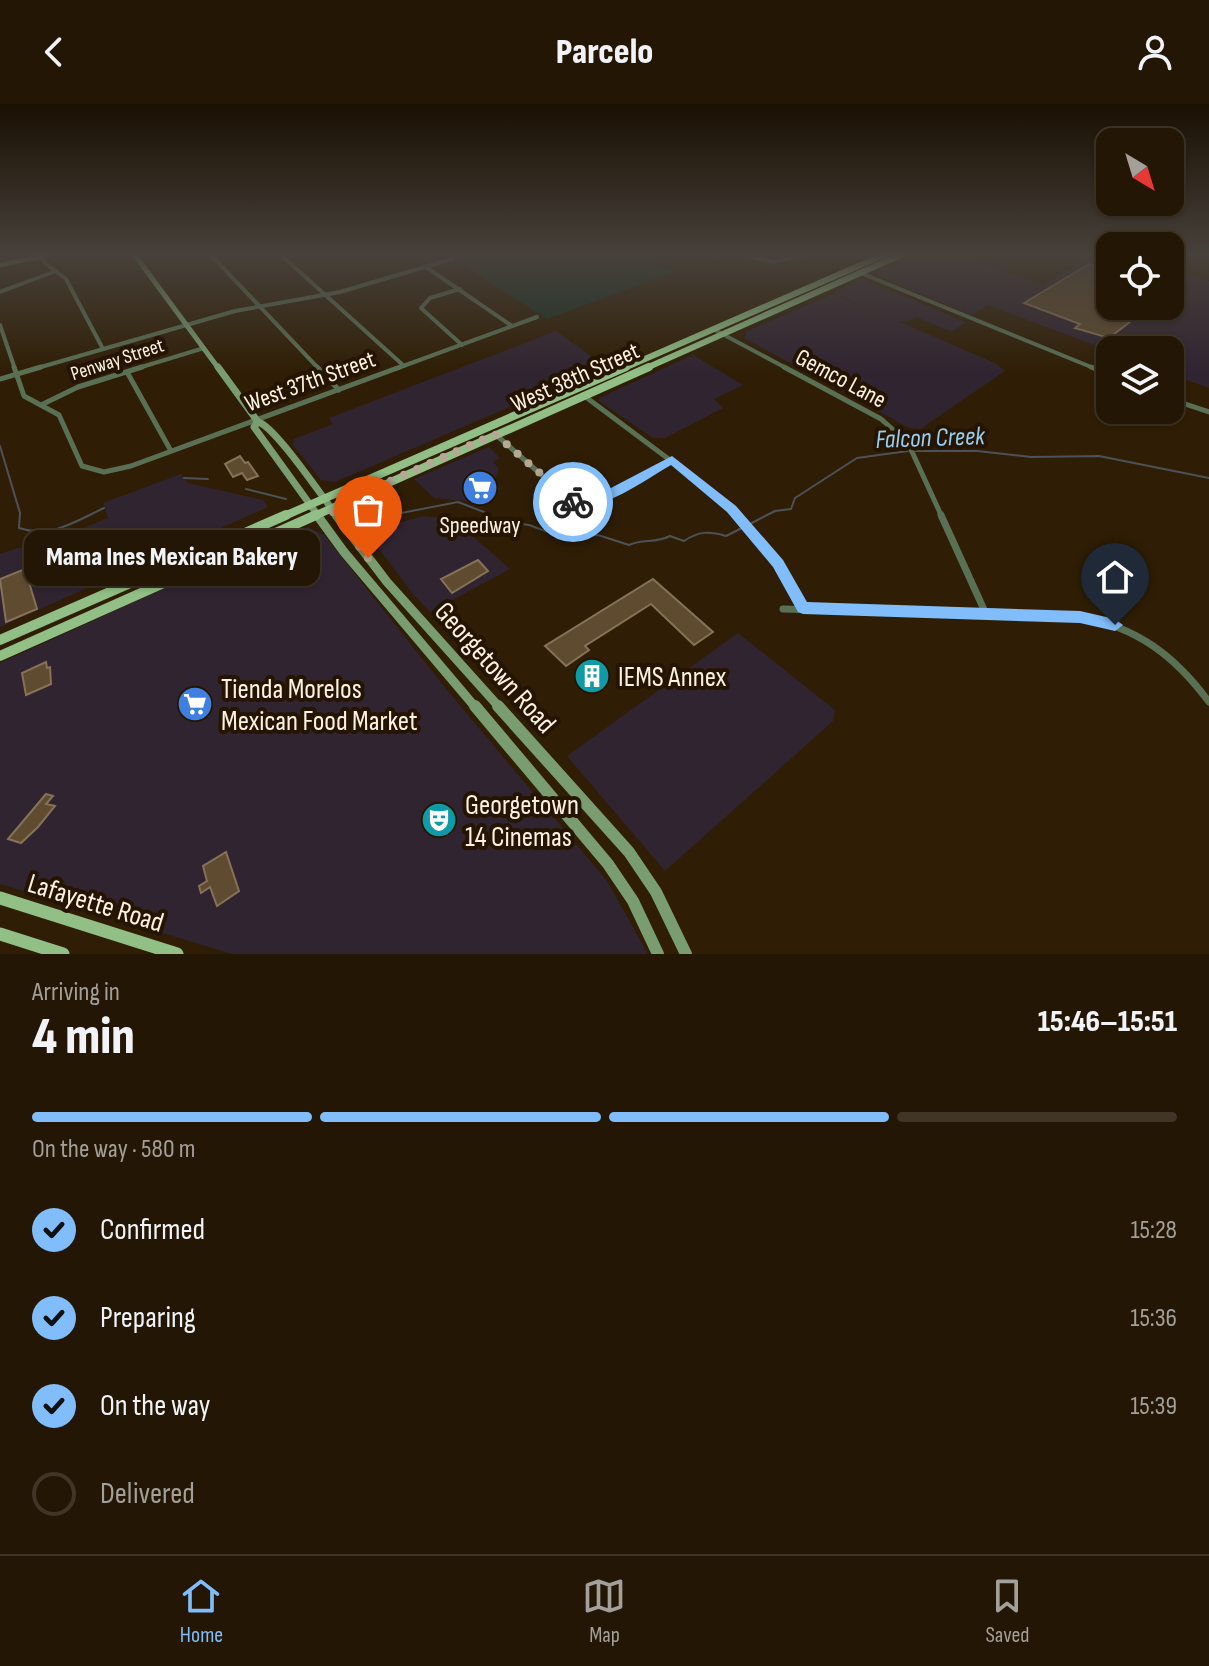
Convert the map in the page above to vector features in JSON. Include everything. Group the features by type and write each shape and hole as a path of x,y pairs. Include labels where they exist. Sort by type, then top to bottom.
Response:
{"main road":[{"name":"Georgetown Road","path":"164,294 257,421 264,423 280,441 387,582 621,843 652,885 686,954"},
{"name":"West 38th Street","path":"0,656 505,418 794,294"},
{"name":"West 38th Street","path":"326,503 465,448 813,294"},
{"path":"583,395 581,392 584,389 628,365"},
{"path":"465,448 476,438 504,424 505,418"},
{"name":"Georgetown Road","path":"257,421 254,427 384,602 608,864 633,901 658,954"},
{"name":"West 38th Street","path":"0,640 146,576 314,509"},
{"path":"80,620 90,608 128,590 146,576"},
{"path":"0,650 59,622 71,609"},
{"name":"Lafayette Road","path":"0,898 177,954"},
{"path":"0,934 63,954"}],"street":[{"path":"74,294 103,349"},
{"path":"248,294 339,390"},
{"path":"0,379 259,305 331,294"},
{"path":"444,294 430,298 421,308 462,345"},
{"path":"467,294 513,326"},
{"path":"911,294 1096,369"},
{"path":"326,295 404,366"},
{"name":"West 37th Street","path":"41,405 59,415 81,465 94,471 119,470 537,317"},
{"path":"0,325 24,396 41,405"},
{"name":"Gemco Lane","path":"713,329 897,430 908,445 986,614"},
{"name":"Penway Street","path":"41,405 76,388 204,348"},
{"path":"127,372 171,451"},
{"path":"583,395 716,494 785,574 803,608"},
{"path":"1184,404 1209,412"},
{"path":"495,434 570,500 580,505 591,503 672,460"},
{"path":"783,609 1080,617 1120,626 1147,639 1189,674 1209,702"}],"shaded area":[{"path":"833,294 879,314 834,294 897,294 966,322 952,332 917,317 906,322 898,321 997,364 1005,371 920,429 909,428 744,338 747,331"},
{"path":"921,294 1096,294 1096,320 1184,320 1184,294 1209,294 1209,388 1184,379 1184,336 1096,336 1096,346 988,305 972,315"},
{"path":"556,331 605,366 335,482 321,480 293,445 294,439 333,424 329,418"},
{"path":"693,355 743,385 714,399 723,408 665,438 653,438 599,401 599,398"},
{"path":"489,447 500,458 493,462 499,469 491,480 500,489 475,502 434,498 414,479"},
{"path":"181,474 188,483 263,500 268,507 0,627 0,554 35,547 108,518 103,503"},
{"path":"424,516 454,520 510,569 430,612 366,531"},
{"path":"308,527 324,535 447,690 607,881 648,954 232,954 0,884 0,663"},
{"path":"738,633 835,710 833,721 665,871 567,756"}],"green space":[{"path":"508,294 615,294 547,319"}],"building":[{"path":"1040,294 1096,294 1096,320 1133,320 1112,336 1075,328 1080,324 1024,303"},
{"path":"240,456 258,476 247,480 242,473 233,477 225,464"},
{"path":"307,551 317,567 294,578 284,562"},
{"path":"478,560 488,571 452,593 441,579"},
{"path":"25,569 37,609 6,622 0,579"},
{"path":"653,579 713,632 694,645 651,604 585,646 589,650 566,666 545,646"},
{"path":"46,662 47,668 50,667 51,684 26,695 22,673"},
{"path":"46,794 53,796 46,804 55,806 38,827 21,843 8,839"},
{"path":"226,852 239,891 217,906 210,887 201,893 199,886 207,881 203,866"}],"waterway":[{"name":"Falcon Creek","path":"0,446 20,513 19,528 53,530 104,508"},
{"name":"Falcon Creek","path":"748,525 775,511 791,509 795,498 857,458 908,451"},
{"name":"Falcon Creek","path":"915,451 977,451 1031,457 1099,456 1209,478"},
{"name":"Falcon Creek","path":"184,478 208,479"},
{"name":"Falcon Creek","path":"246,489 286,499"},
{"name":"Falcon Creek","path":"353,515 396,514 458,502 484,512 494,520 529,525 564,538 598,535 629,545 670,536 684,541 704,533 726,536 742,528"}],"way so far":[{"path":"368,558 330,508 495,434 573,502"}],"place":[{"name":"Speedway","path":"480,488"},
{"name":"Mama Ines Mexican Bakery","path":"368,558"},
{"name":"IEMS Annex","path":"592,676"},
{"name":"Tienda Morelos Mexican Food Market","path":"195,704"},
{"name":"Georgetown 14 Cinemas","path":"439,820"}],"route":[{"path":"573,502 580,505 591,503 672,460 704,483 732,509 778,563 803,608 1080,617 1115,625"}]}
